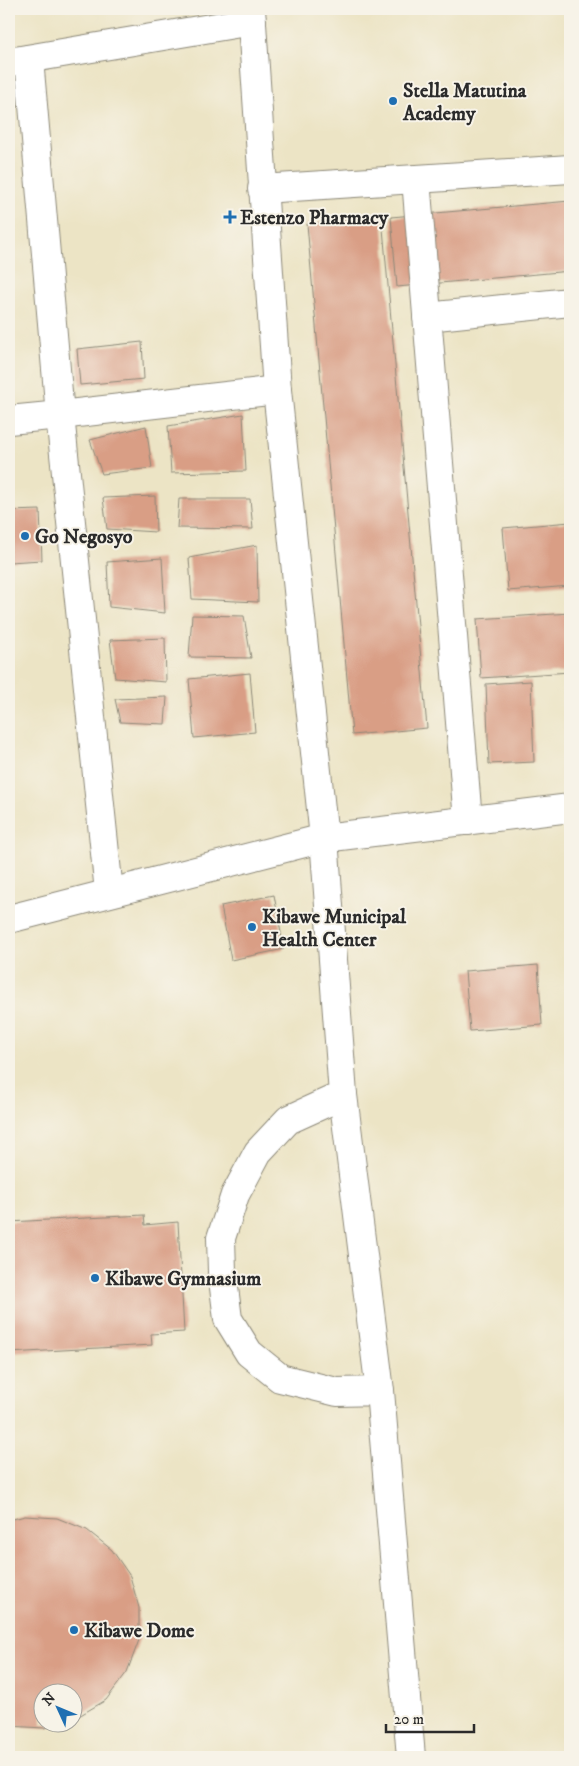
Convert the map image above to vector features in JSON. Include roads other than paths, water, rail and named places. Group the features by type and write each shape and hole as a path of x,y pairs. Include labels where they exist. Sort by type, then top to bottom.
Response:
{"street":[{"path":"109,892 60,415 19,60 252,15 262,189 277,390 324,838 343,1095 380,1391 410,1757"},
{"path":"262,189 570,169"},
{"path":"416,179 468,821"},
{"path":"427,317 570,302"},
{"path":"9,420 277,390"},
{"path":"9,918 324,838 570,808"},
{"path":"343,1095 288,1120 258,1152 235,1195 221,1238 222,1272 228,1319 248,1353 280,1378 337,1392 380,1391"}],"place":[{"name":"Stella Matutina Academy","path":"393,101"},
{"name":"Estenzo Pharmacy","path":"230,217"},
{"name":"Go Negosyo","path":"25,536"},
{"name":"Kibawe Municipal Health Center","path":"252,927"},
{"name":"Kibawe Gymnasium","path":"95,1278"},
{"name":"Kibawe Dome","path":"74,1630"}]}
